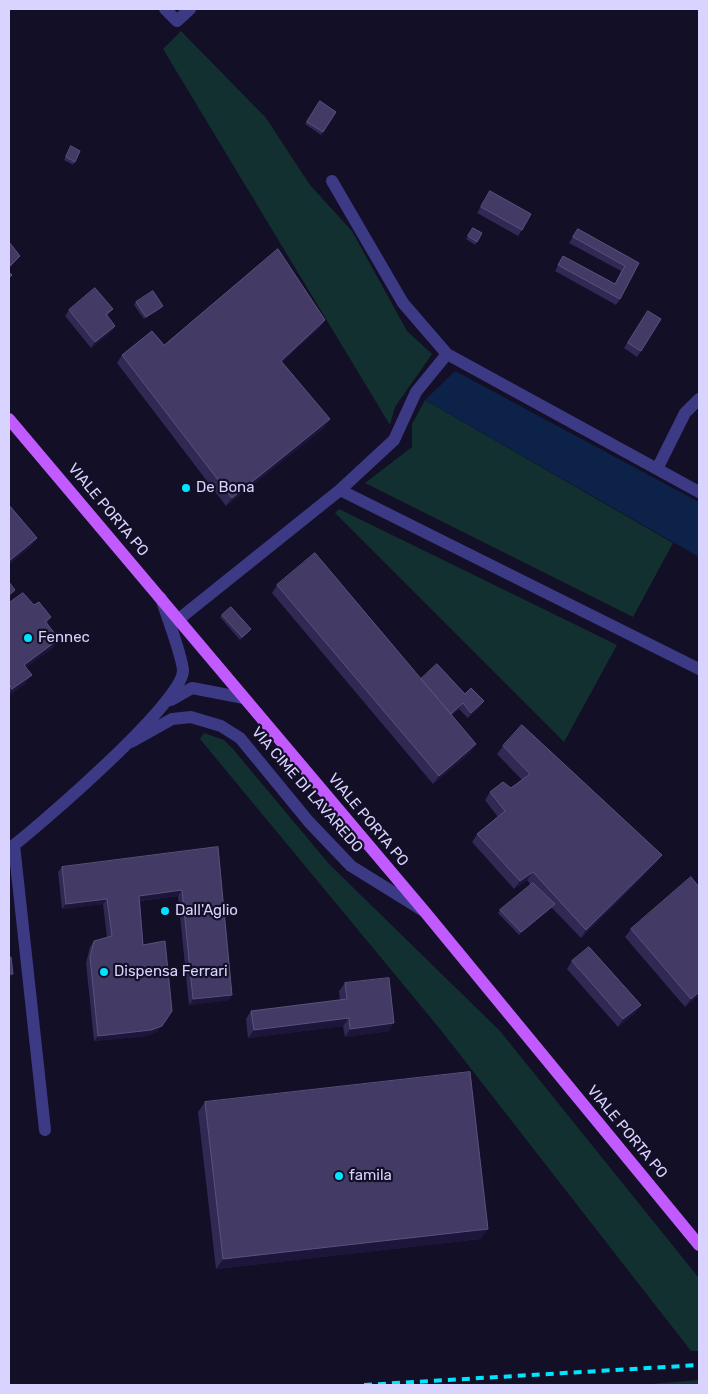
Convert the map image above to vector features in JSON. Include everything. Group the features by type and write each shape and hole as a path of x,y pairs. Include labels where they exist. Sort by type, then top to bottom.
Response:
{"main road":[{"name":"VIALE PORTA PO","path":"9,419 425,912 699,1245"}],"street":[{"path":"165,9 177,21 190,9"},
{"path":"332,181 403,303 447,354 699,492"},
{"path":"179,619 340,490 394,440 416,392 447,354"},
{"path":"657,470 685,413 699,399"},
{"path":"340,490 699,669"},
{"name":"VIA CIME DI LAVAREDO","path":"11,847 131,742 166,704 179,684 183,671 161,597"},
{"name":"VIA CIME DI LAVAREDO","path":"166,704 192,688 204,688 244,698"},
{"name":"VIA CIME DI LAVAREDO","path":"131,742 172,720 191,718 209,720 221,726 240,738 309,822 351,866 425,912"},
{"path":"11,847 44,1130"}],"green space":[{"path":"181,31 266,118 310,185 352,231 407,331 432,354 395,407 390,425 163,49"},
{"path":"425,400 673,543 633,617 365,483 412,447 412,424"},
{"path":"339,509 617,645 564,742 335,513"},
{"path":"204,733 224,740 233,749 329,864 500,1031 699,1278 699,1351 691,1351 440,1029 200,739"},
{"path":"699,1380 699,1385 639,1385"}],"water":[{"path":"455,371 699,502 699,557 425,400"}],"building":[{"path":"320,101 336,112 323,132 307,122"},
{"path":"71,146 80,151 75,162 66,157"},
{"path":"490,191 531,214 522,230 481,207"},
{"path":"473,228 482,233 477,242 468,236"},
{"path":"578,229 639,263 620,299 558,265 563,256 615,284 625,266 573,237"},
{"path":"9,242 20,256 9,267"},
{"path":"278,249 325,320 281,361 330,419 232,498 122,355 152,331 164,345"},
{"path":"95,288 113,309 106,314 115,326 95,342 69,310"},
{"path":"153,291 163,306 146,317 136,302"},
{"path":"648,311 661,319 641,351 628,343"},
{"path":"9,505 37,538 9,561"},
{"path":"315,553 476,744 439,776 277,585"},
{"path":"9,582 15,590 9,595"},
{"name":"Fennec","path":"23,593 34,605 39,602 51,617 45,621 59,639 24,665 32,675 12,689 9,684 9,603"},
{"path":"231,607 251,629 242,637 222,615"},
{"path":"437,664 465,694 471,688 484,701 471,713 463,703 451,714 421,679"},
{"path":"522,725 662,855 586,930 533,872 520,881 477,834 505,811 490,792 503,782 511,788 530,774 503,746"},
{"path":"218,847 232,995 193,999 182,890 139,896 143,945 165,941 172,1011 162,1026 151,1030 98,1036 90,957 94,941 112,936 107,899 66,904 62,867"},
{"path":"691,877 699,887 699,992 691,999 631,929"},
{"path":"533,883 555,904 521,932 500,910"},
{"path":"589,947 641,1005 623,1019 572,961"},
{"path":"9,957 11,957 13,974 9,974"},
{"path":"389,978 394,1023 350,1029 349,1018 254,1030 251,1011 347,999 345,983"},
{"name":"famila","path":"470,1072 488,1229 223,1259 205,1102"}],"railway":[{"path":"364,1385 699,1365"}],"place":[{"name":"De Bona","path":"186,488"},
{"name":"Fennec","path":"28,638"},
{"name":"Dall'Aglio","path":"165,911"},
{"name":"Dispensa Ferrari","path":"104,972"},
{"name":"famila","path":"339,1176"}]}
